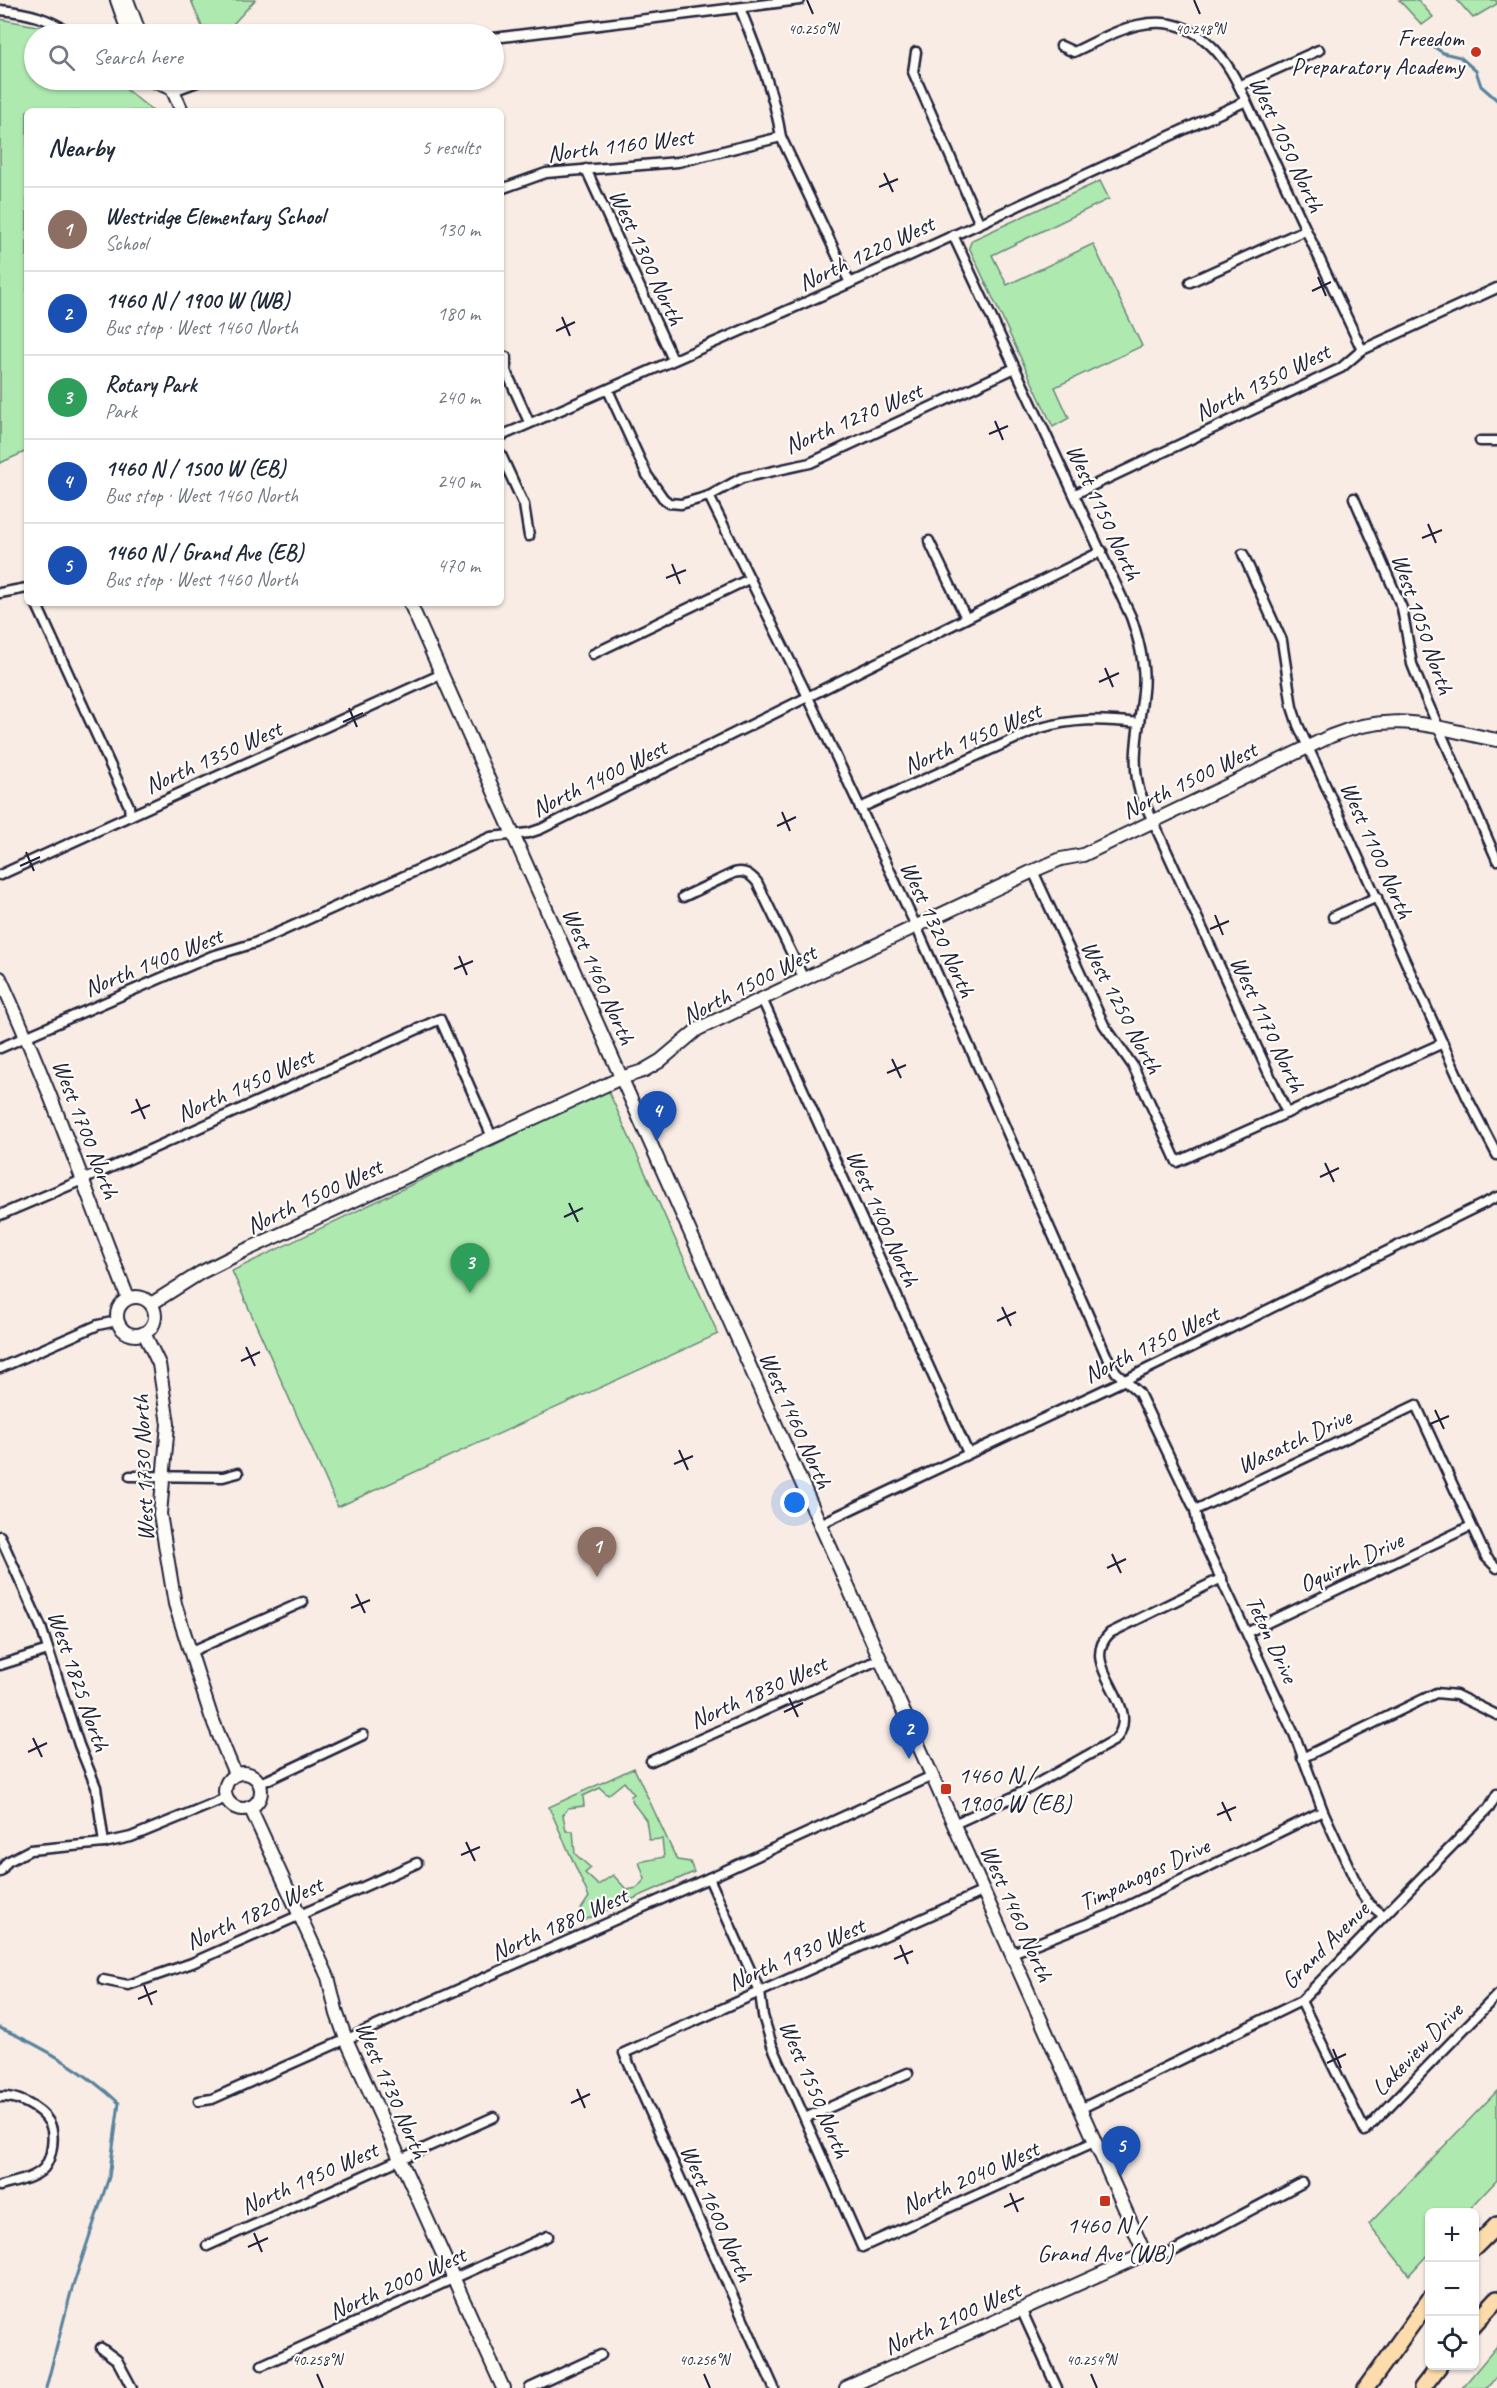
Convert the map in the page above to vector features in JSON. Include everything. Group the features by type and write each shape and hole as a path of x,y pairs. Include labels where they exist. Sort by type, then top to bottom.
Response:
{"highway":[{"path":"1479,2243 1497,2225"},
{"path":"1479,2319 1497,2299"},
{"path":"1366,2388 1425,2306"},
{"path":"1422,2388 1437,2370"}],"street":[{"path":"117,0 125,24"},
{"path":"127,0 136,24"},
{"path":"504,38 800,0"},
{"path":"740,8 763,66 781,137 850,283"},
{"path":"0,10 21,12 57,24"},
{"name":"West 1050 North","path":"1061,46 1074,52 1125,29 1151,23 1175,26 1193,33 1218,51 1239,86 1362,350"},
{"path":"1239,86 1319,50"},
{"path":"916,52 913,72 979,222"},
{"path":"173,91 181,108"},
{"name":"North 1220 West","path":"504,434 850,283 1246,101"},
{"name":"North 1160 West","path":"504,188 546,173 678,162 781,137"},
{"name":"West 1300 North","path":"586,170 673,360"},
{"path":"1190,282 1305,230"},
{"name":"West 1150 North","path":"953,235 1131,617 1139,647 1143,688 1136,778 1140,793 1153,820"},
{"name":"North 1350 West","path":"1075,494 1341,368 1362,350 1497,288"},
{"path":"506,357 506,371 529,422"},
{"name":"North 1270 West","path":"608,390 646,475 669,503 681,504 709,496 742,478 810,463 1015,368"},
{"path":"1480,441 1497,441"},
{"path":"504,462 524,506 529,536"},
{"name":"West 1320 North","path":"709,496 808,697 916,926 1101,1345 1116,1372 1125,1380"},
{"name":"West 1050 North","path":"1354,498 1402,608 1412,664 1457,775 1497,861"},
{"path":"929,541 966,618"},
{"name":"North 1400 West","path":"0,1048 212,956 255,943 491,837 530,833 541,829 1102,551"},
{"name":"West 1100 North","path":"1244,554 1282,641 1292,707 1308,746 1443,1043 1497,1155"},
{"path":"593,654 749,579"},
{"path":"0,593 24,589"},
{"path":"37,606 129,806 130,816"},
{"name":"West 1460 North","path":"411,606 1145,2254"},
{"name":"North 1350 West","path":"0,875 442,674"},
{"name":"North 1450 West","path":"860,808 1036,729 1077,720 1094,719 1139,723"},
{"name":"North 1500 West","path":"151,1304 200,1273 244,1251 621,1078 643,1071 660,1061 698,1029 1033,871 1060,860 1083,855 1349,728 1365,724 1406,721 1439,726 1497,740"},
{"name":"West 1170 North","path":"1153,820 1287,1113"},
{"path":"684,897 734,873 741,871 748,874 757,882 804,979"},
{"name":"West 1250 North","path":"1033,871 1104,1025 1133,1066 1177,1162 1287,1113"},
{"path":"1333,917 1377,897"},
{"name":"West 1700 North","path":"0,978 84,1179 128,1298"},
{"name":"West 1400 North","path":"762,999 968,1453"},
{"name":"North 1450 West","path":"0,1215 440,1019 492,1137"},
{"path":"1287,1113 1443,1043"},
{"name":"North 1750 West","path":"820,1524 1125,1380 1497,1197"},
{"path":"141,1297 151,1304 155,1317 153,1324 144,1333 131,1334 120,1327 117,1321 119,1308 128,1298 141,1297"},
{"path":"0,1368 98,1325 117,1321"},
{"name":"West 1730 North","path":"144,1333 159,1364 168,1424 160,1514 175,1604 211,1716 235,1774"},
{"name":"Teton Drive","path":"1125,1380 1138,1393 1195,1510 1199,1532 1248,1632 1323,1810 1360,1891 1369,1904 1383,1915"},
{"name":"Wasatch Drive","path":"1195,1510 1416,1405 1471,1526"},
{"path":"130,1476 223,1477 238,1473"},
{"path":"1471,1526 1488,1561 1497,1568"},
{"name":"Oquirrh Drive","path":"1248,1632 1471,1526"},
{"name":"West 1825 North","path":"0,1536 41,1627 79,1745 96,1787 104,1843"},
{"path":"954,1824 1013,1797 1115,1740 1124,1728 1124,1714 1099,1658 1100,1646 1110,1633 1222,1578"},
{"path":"190,1652 303,1602"},
{"path":"0,1665 48,1650"},
{"name":"North 1830 West","path":"651,1761 880,1659"},
{"path":"1302,1758 1436,1693 1456,1695 1497,1714"},
{"path":"259,1784 363,1735"},
{"path":"235,1774 249,1774 259,1784 259,1797 250,1807 236,1808 226,1798 226,1784 235,1774"},
{"name":"North 1880 West","path":"199,2102 212,2099 709,1878 932,1776"},
{"name":"Grand Avenue","path":"1080,2109 1301,2001 1489,1808 1497,1794"},
{"path":"0,1872 7,1862 30,1850 104,1843 131,1837 226,1798"},
{"name":"West 1730 North","path":"250,1807 328,1977 346,2039 503,2388"},
{"name":"Timpanogos Drive","path":"1012,1953 1109,1916 1323,1810"},
{"name":"North 1820 West","path":"103,1980 128,1985 192,1963 417,1863"},
{"name":"West 1550 North","path":"709,1878 760,1992 763,2016 771,2045 862,2247"},
{"name":"North 1930 West","path":"624,2054 984,1891"},
{"name":"Lakeview Drive","path":"1301,2001 1365,2131 1497,1995"},
{"name":"West 1600 North","path":"624,2054 774,2388"},
{"path":"805,2118 908,2073"},
{"path":"0,2097 15,2098 29,2105 49,2122 52,2136 50,2155 45,2167 36,2174 0,2186"},
{"name":"North 1950 West","path":"207,2246 494,2116"},
{"name":"North 2040 West","path":"862,2247 1094,2142"},
{"name":"North 2100 West","path":"846,2388 1145,2254 1170,2253 1302,2183"},
{"name":"North 2000 West","path":"262,2365 548,2236"},
{"path":"1021,2310 1057,2388"},
{"path":"100,2348 117,2360 132,2388"},
{"path":"530,2388 601,2355"}],"green space":[{"path":"191,0 255,0 233,24 201,24"},
{"path":"1399,0 1418,0 1433,17 1422,25"},
{"path":"1457,0 1496,0 1497,4 1473,18"},
{"path":"0,19 26,24 24,24 24,90 127,90 149,108 24,108 24,452 0,463"},
{"path":"1100,181 1109,199 992,255 1007,285 1093,244 1142,346 1055,387 1069,418 1053,427 969,247 972,240"},
{"path":"608,1090 718,1334 338,1507 232,1271"},
{"path":"634,1768 677,1860 690,1862 694,1872 585,1920 581,1909 589,1897 549,1807","holes":["624,1782 634,1794 631,1796 633,1803 646,1820 649,1840 662,1839 664,1857 639,1862 645,1879 637,1888 627,1890 613,1875 598,1885 585,1873 591,1868 575,1854 573,1831 566,1831 563,1815 568,1808 584,1806 583,1796 600,1788 608,1795"]},
{"path":"1497,2091 1497,2180 1471,2208 1425,2208 1425,2257 1409,2275 1369,2224"},
{"path":"1497,2346 1497,2376 1487,2388 1462,2388"}],"waterway":[{"path":"1430,44 1443,53 1460,57 1476,71 1481,86 1497,100"},
{"path":"0,2028 62,2061 119,2103 109,2177 71,2292 46,2388"}],"place":[{"name":"Freedom Preparatory Academy","path":"1476,52"},
{"name":"1460 N / 1500 W (EB)","path":"657,1141"},
{"name":"Rotary Park","path":"470,1293"},
{"name":"Westridge Elementary School","path":"597,1577"},
{"name":"1460 N / 1900 W (WB)","path":"909,1759"},
{"name":"1460 N / 1900 W (EB)","path":"946,1789"},
{"name":"1460 N / Grand Ave (EB)","path":"1121,2176"},
{"name":"1460 N / Grand Ave (WB)","path":"1105,2201"}]}
